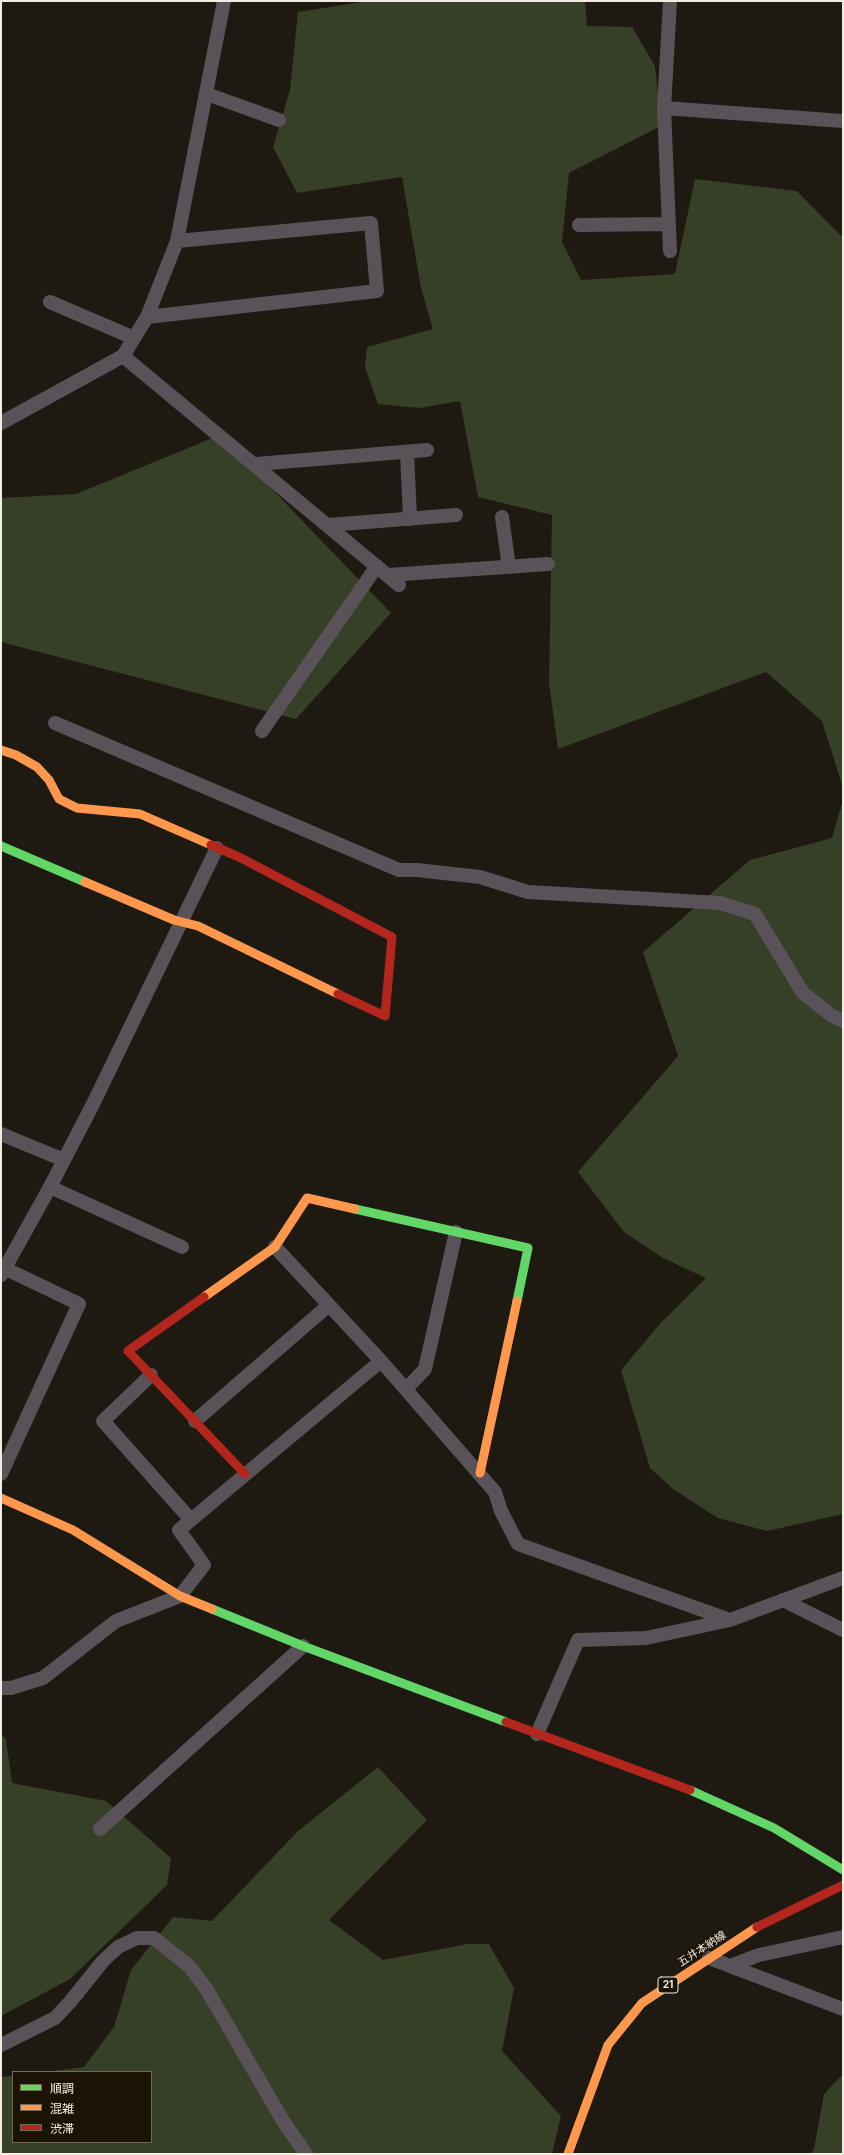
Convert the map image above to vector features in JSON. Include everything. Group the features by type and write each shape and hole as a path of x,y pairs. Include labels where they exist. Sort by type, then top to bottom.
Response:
{"street":[{"path":"1,423 123,356 147,317 178,241 224,1"},
{"path":"670,1 664,108 670,251"},
{"path":"207,94 279,120"},
{"path":"664,108 843,121"},
{"path":"147,317 377,291 371,224 178,241"},
{"path":"579,225 668,224"},
{"path":"50,302 134,338"},
{"path":"123,356 256,464 399,585"},
{"path":"256,464 427,450"},
{"path":"407,452 410,519"},
{"path":"328,525 456,515"},
{"path":"502,517 509,567"},
{"path":"388,575 548,564"},
{"path":"262,731 377,566"},
{"path":"55,723 399,870 417,870 480,877 528,892 720,903 755,914 803,993 832,1015 843,1021"},
{"path":"1,750 16,755 37,767 49,780 59,798 77,808 140,814 217,848 392,937 385,1016 198,926 182,922 1,846"},
{"path":"1,1474 79,1304 3,1272 64,1160 217,848"},
{"path":"1,1134 64,1160"},
{"path":"50,1187 182,1247"},
{"path":"245,1474 128,1351 275,1247 306,1198 528,1248 480,1473"},
{"path":"406,1389 425,1369 456,1232"},
{"path":"275,1247 381,1361 480,1473 495,1492 502,1511 518,1544 730,1620"},
{"path":"195,1421 329,1305"},
{"path":"1,1688 11,1688 43,1678 116,1621 180,1596 204,1565 179,1530 381,1361"},
{"path":"151,1376 103,1421 191,1520"},
{"path":"1,1498 73,1530 180,1596 303,1646 536,1734 685,1787 774,1828 843,1870"},
{"path":"536,1734 578,1640 646,1638 730,1620 843,1578"},
{"path":"783,1600 843,1630"},
{"path":"100,1829 303,1646"},
{"name":"五井本納線","path":"568,2154 608,2045 642,2003 763,1923 843,1885"},
{"path":"730,1966 759,1955 843,1937"},
{"path":"1,2045 55,2018 103,1961 118,1946 137,1938 154,1938 190,1967 207,1990 283,2122 306,2154"},
{"path":"709,1958 843,2009"}],"green space":[{"path":"368,1 585,1 587,26 632,27 655,66 661,126 569,173 562,242 581,280 675,274 695,179 797,191 843,238 843,788 822,721 766,672 558,749 549,683 552,515 478,497 460,401 419,408 378,404 365,367 367,347 433,329 421,288 402,177 297,193 273,147 290,90 298,12"},
{"path":"220,435 391,613 296,719 1,642 1,498 76,494"},
{"path":"843,800 843,1514 767,1531 718,1518 673,1489 650,1468 621,1370 659,1325 706,1278 663,1258 624,1232 578,1172 678,1056 643,952 750,860 832,838"},
{"path":"1,1735 6,1739 12,1783 106,1801 171,1858 167,1885 70,1979 1,2016"},
{"path":"378,1767 427,1820 329,1920 383,1960 468,1944 489,1944 514,1988 502,2051 561,2116 552,2154 1,2154 1,2077 12,2076 12,2143 152,2143 152,2071 53,2071 84,2067 114,2027 131,1970 173,1917 212,1921 298,1831"},
{"path":"843,2074 843,2154 810,2154 814,2149 824,2094"}],"traffic: fast":[{"path":"1,846 85,882"},
{"path":"355,1209 528,1248 517,1301"},
{"path":"212,1609 303,1646 506,1722"},
{"path":"690,1790 774,1828 843,1870"}],"traffic: slow":[{"path":"1,750 16,755 37,767 49,780 59,799 77,808 140,814 211,845"},
{"path":"85,882 174,920 198,926 338,994"},
{"path":"204,1297 275,1247 307,1198 355,1209"},
{"path":"480,1473 517,1301"},
{"path":"1,1498 73,1530 180,1596 212,1609"},
{"path":"568,2154 608,2045 642,2003 757,1927"}],"traffic: jam":[{"path":"211,845 239,857 392,937 385,1016 338,994"},
{"path":"204,1297 128,1351 245,1474"},
{"path":"506,1722 690,1790"},
{"path":"757,1927 843,1885"}]}
